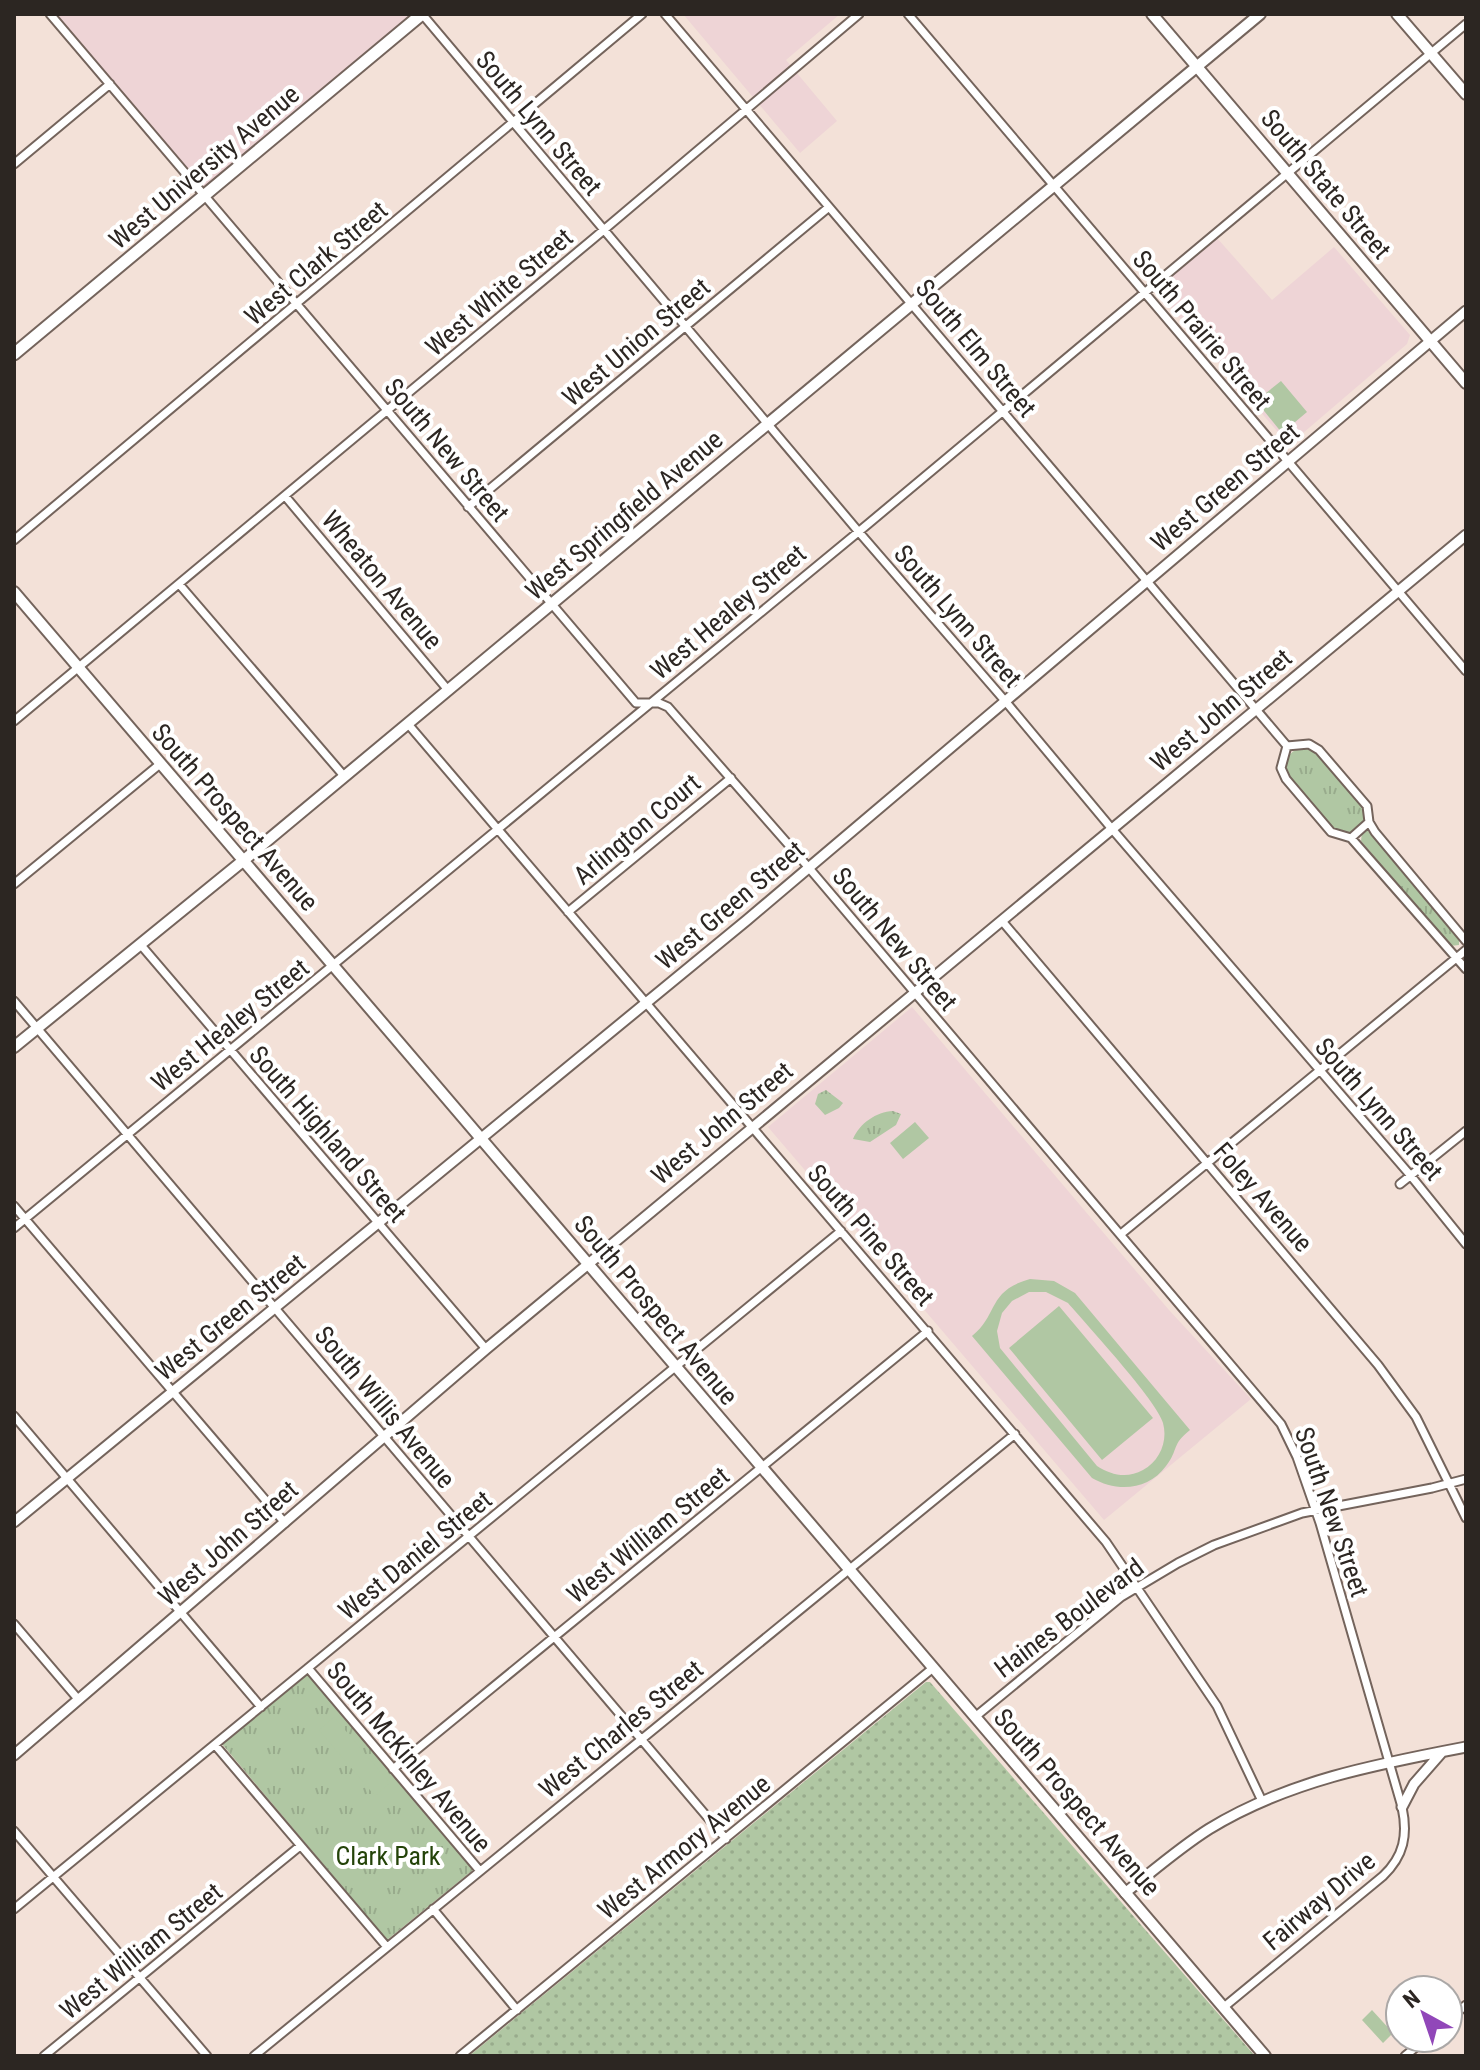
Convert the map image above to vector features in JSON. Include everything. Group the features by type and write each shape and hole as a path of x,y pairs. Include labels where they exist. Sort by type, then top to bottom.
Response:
{"main road":[{"name":"West University Avenue","path":"14,354 422,14"},
{"name":"South State Street","path":"1152,14 1466,383"},
{"path":"1397,14 1466,94"},
{"name":"West Springfield Avenue","path":"14,1047 769,424 1254,16"},
{"name":"South Prospect Avenue","path":"14,592 1265,2056"}],"street":[{"name":"South New Street","path":"50,14 636,703 666,705 809,868 1277,1418 1290,1440 1316,1510 1389,1762"},
{"name":"South Lynn Street","path":"422,14 1466,1244"},
{"name":"West Clark Street","path":"14,540 642,14"},
{"name":"South Elm Street","path":"665,14 1287,746"},
{"name":"West White Street","path":"14,721 859,14"},
{"name":"South Prairie Street","path":"908,14 1466,671"},
{"name":"West Healey Street","path":"14,1228 334,966 1466,24"},
{"path":"14,164 110,84"},
{"name":"West Union Street","path":"468,507 829,207"},
{"name":"West Green Street","path":"14,1522 648,1003 1466,311"},
{"name":"Wheaton Avenue","path":"285,496 448,690"},
{"name":"West John Street","path":"14,1755 486,1349 1466,535"},
{"path":"179,584 344,776"},
{"name":"South Pine Street","path":"408,724 1106,1542 1217,1706 1262,1801"},
{"path":"1466,941 1369,822 1367,806 1316,747 1309,744 1287,746 1281,768 1286,779 1331,832 1351,838 1466,969"},
{"path":"14,884 160,764"},
{"name":"Arlington Court","path":"568,912 731,778"},
{"path":"1351,838 1369,822"},
{"name":"Foley Avenue","path":"1002,921 1378,1365 1416,1417 1466,1518"},
{"name":"South Highland Street","path":"140,944 486,1349"},
{"path":"1121,1234 1466,950"},
{"name":"South Willis Avenue","path":"14,1001 726,1839"},
{"path":"1400,1184 1466,1131"},
{"path":"14,1206 285,1523"},
{"name":"West Daniel Street","path":"14,1909 841,1231"},
{"name":"West William Street","path":"393,1769 928,1331"},
{"path":"14,1416 261,1707"},
{"name":"West Charles Street","path":"254,2056 1015,1434"},
{"name":"Haines Boulevard","path":"975,1717 1136,1587 1214,1545 1316,1510 1466,1479"},
{"path":"14,1624 78,1699"},
{"name":"South McKinley Avenue","path":"308,1668 480,1871"},
{"name":"West Armory Avenue","path":"460,2056 933,1668"},
{"path":"215,1745 387,1947"},
{"path":"1125,1893 1191,1841 1262,1801 1317,1781 1389,1762 1466,1747"},
{"path":"1402,1807 1414,1784 1442,1751"},
{"name":"Fairway Drive","path":"1224,2007 1393,1866 1405,1839 1402,1807 1389,1762"},
{"path":"14,1831 207,2056"},
{"name":"West William Street","path":"44,2056 300,1846"},
{"path":"433,1909 517,2010"}],"shaded area":[{"path":"56,14 413,14 204,190"},
{"path":"683,14 840,14 786,60 837,121 800,153"},
{"path":"1217,238 1272,300 1334,247 1410,335 1407,344 1289,445 1156,290"},
{"path":"912,1007 1169,1310 1251,1399 1104,1520 768,1127"}],"green space":[{"path":"1281,381 1307,412 1282,433 1256,401"},
{"path":"1308,747 1361,803 1366,816 1354,831 1333,830 1285,774 1290,754"},
{"path":"1367,830 1459,938 1459,945 1450,946 1361,841 1362,832"},
{"path":"826,1090 843,1103 825,1115 815,1104 818,1094"},
{"path":"893,1111 901,1114 896,1125 870,1142 853,1139 869,1119"},
{"path":"915,1122 929,1138 903,1159 890,1143"},
{"path":"1030,1279 1054,1281 1075,1293 1190,1430 1180,1440 1159,1474 1131,1487 1111,1486 1092,1478 972,1336 1000,1297 1016,1284","holes":["1029,1292 1046,1292 1068,1303 1149,1398 1158,1413 1163,1423 1163,1443 1158,1456 1143,1470 1119,1475 1097,1466 1000,1348 997,1331 1002,1313 1012,1301"]},
{"path":"1059,1306 1153,1418 1102,1460 1009,1348"},
{"name":"Clark Park","path":"307,1673 473,1870 387,1940 222,1744"},
{"path":"926,1682 930,1682 1255,2056 469,2056"},
{"path":"334,1717 390,1783 375,1796 319,1730"},
{"path":"1372,2010 1384,2023 1383,2043 1362,2020"}]}
